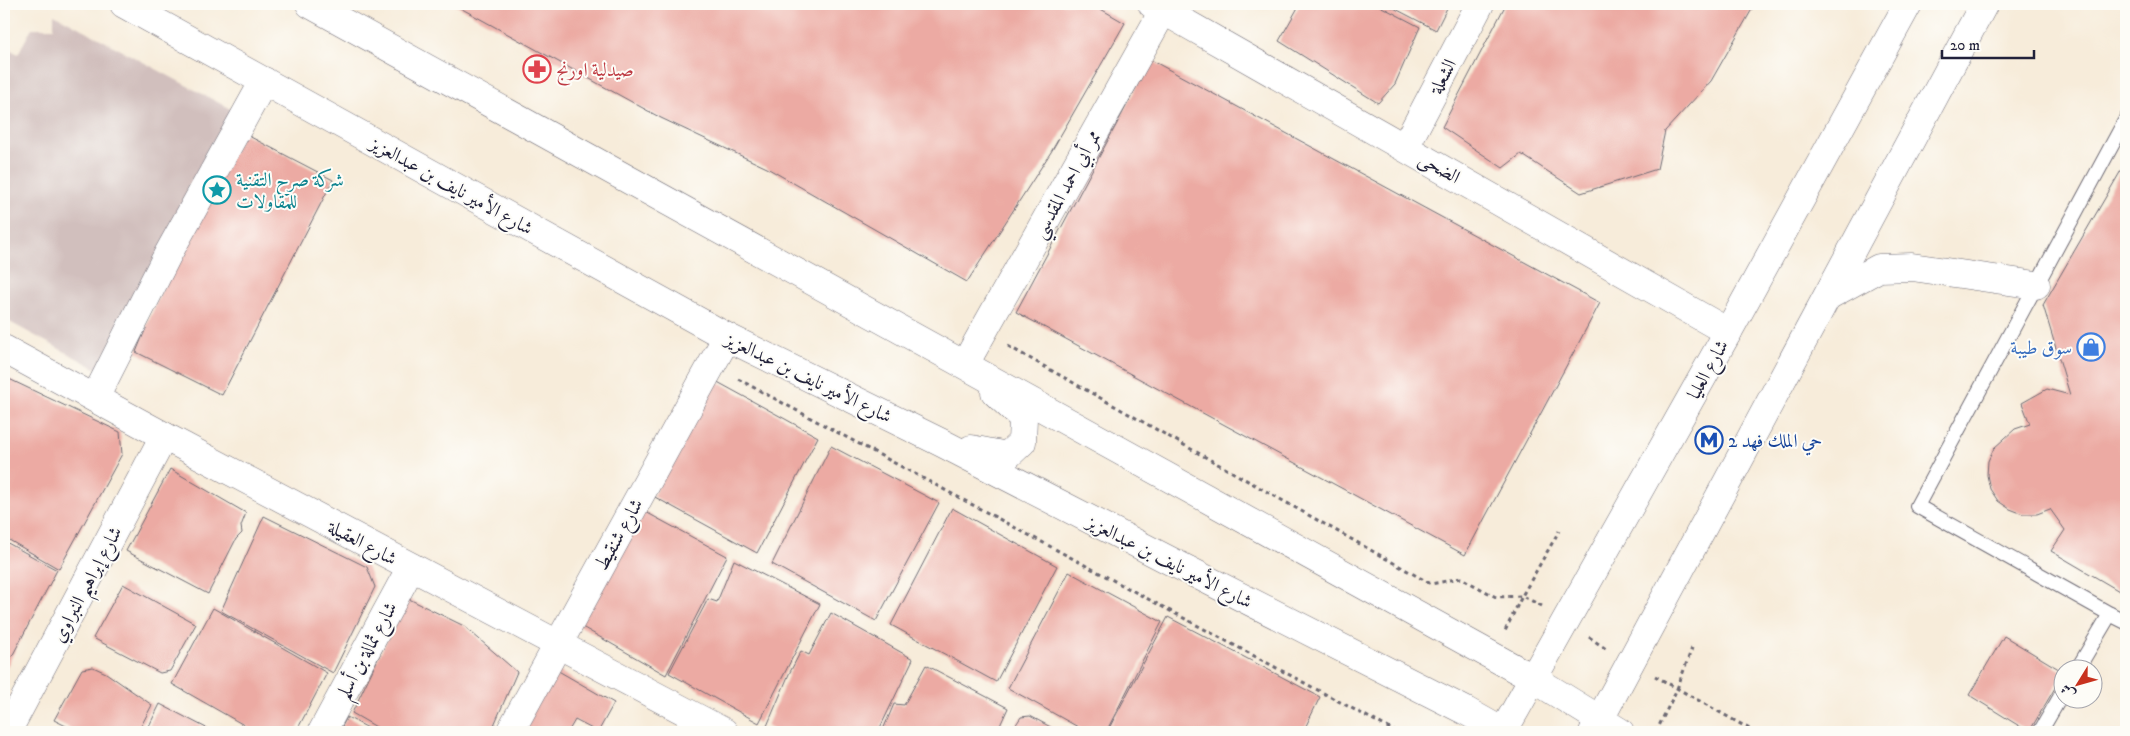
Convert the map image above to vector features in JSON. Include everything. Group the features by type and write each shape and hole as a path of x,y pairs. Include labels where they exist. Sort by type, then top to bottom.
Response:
{"street":[{"name":"شارع الأمير نايف بن عبدالعزيز","path":"124,4 727,337 940,442 1466,711 1503,732"},
{"name":"الشعلة","path":"1405,147 1480,4"},
{"name":"شارع العليا","path":"1503,732 1728,332 1908,4"},
{"path":"325,7 1534,679 1604,728 1630,661 1984,4"},
{"name":"الضحى","path":"1161,6 1728,332"},
{"name":"ممر أبي احمد المقدسي","path":"965,364 1161,6"},
{"path":"95,398 168,254 264,81"},
{"path":"1828,296 1879,268 1912,267 2036,286"},
{"name":"شارع شنقيط","path":"510,732 727,337"},
{"name":"شارع العقيلة","path":"4,349 722,732"},
{"path":"940,442 1007,456 1022,442 1023,418 965,364"},
{"name":"شارع إبراهيم النبراوي","path":"7,732 164,436"},
{"name":"شارع ثمالة بن أسلم","path":"322,732 411,567"}],"lane":[{"path":"2126,119 1917,506 2126,622"},
{"path":"2084,658 2110,614"},
{"path":"2040,732 2054,708"}],"path":[{"path":"983,332 1431,584 1462,578 1496,597 1522,596 1567,619 1597,644 1630,661"},
{"path":"712,364 1396,732"},
{"path":"1522,596 1558,531"},
{"path":"1656,732 1677,689 1692,648"},
{"path":"1677,689 1755,732"}],"shaded area":[{"path":"54,14 234,111 97,369 4,319 4,46 18,54 32,28 54,28"}],"building":[{"path":"453,4 1092,4 1125,23 1051,152 967,282 767,168 661,118"},
{"path":"1300,4 1376,4 1420,27 1395,84 1378,103 1279,41"},
{"path":"1386,4 1449,4 1436,30"},
{"path":"1506,4 1755,4 1711,81 1665,131 1657,169 1581,193 1521,154 1503,168 1442,127"},
{"path":"1151,60 1600,303 1465,555 1016,312"},
{"path":"243,133 333,180 222,395 136,352 162,289"},
{"name":"سوق طيبة","path":"2126,162 2126,595 2051,551 2065,530 2050,509 2037,514 2023,514 2010,509 1998,501 1990,489 1987,475 1988,461 1994,448 2015,429 2030,424 2022,403 2047,389 2070,395 2043,305"},
{"path":"7,378 120,432 122,454 59,569 4,537 4,381"},
{"path":"712,379 818,437 757,553 653,496"},
{"path":"831,446 939,503 876,621 772,564"},
{"path":"170,469 246,513 241,526 242,533 236,539 208,594 126,551"},
{"path":"952,508 1057,566 996,682 891,625"},
{"path":"642,510 727,556 666,675 577,624"},
{"path":"264,516 367,567 375,587 333,673 221,611"},
{"path":"4,541 57,570 6,668 4,666"},
{"path":"734,560 820,604 759,723 669,673 708,599 717,602"},
{"path":"1069,572 1162,622 1106,732 1087,732 1008,688"},
{"path":"123,584 196,624 170,671 160,673 93,638"},
{"path":"407,598 464,626 517,672 491,732 385,732 352,713"},
{"path":"213,608 327,673 296,732 256,732 172,684"},
{"path":"831,613 913,659 878,732 778,732 767,726 789,674 801,651 809,655"},
{"path":"1168,617 1320,697 1303,732 1111,732 1108,730"},
{"path":"2004,636 2052,665 2052,693 2029,732 1969,695"},
{"path":"926,665 1008,708 997,732 882,732 894,704 904,705"},
{"path":"93,667 106,673 152,705 138,732 78,732 54,720 82,669"},
{"path":"555,669 614,703 598,732 575,720 568,732 520,732"},
{"path":"160,704 214,732 146,732"},
{"path":"1030,716 1060,732 1011,732 1021,717"},
{"path":"347,717 376,732 339,732"}],"place":[{"name":"صيدلية اورنج","path":"537,69"},
{"name":"شركة صرح التقنية للمقاولات","path":"217,190"},
{"name":"سوق طيبة","path":"2091,347"},
{"name":"حي الملك فهد 2","path":"1709,440"}]}
